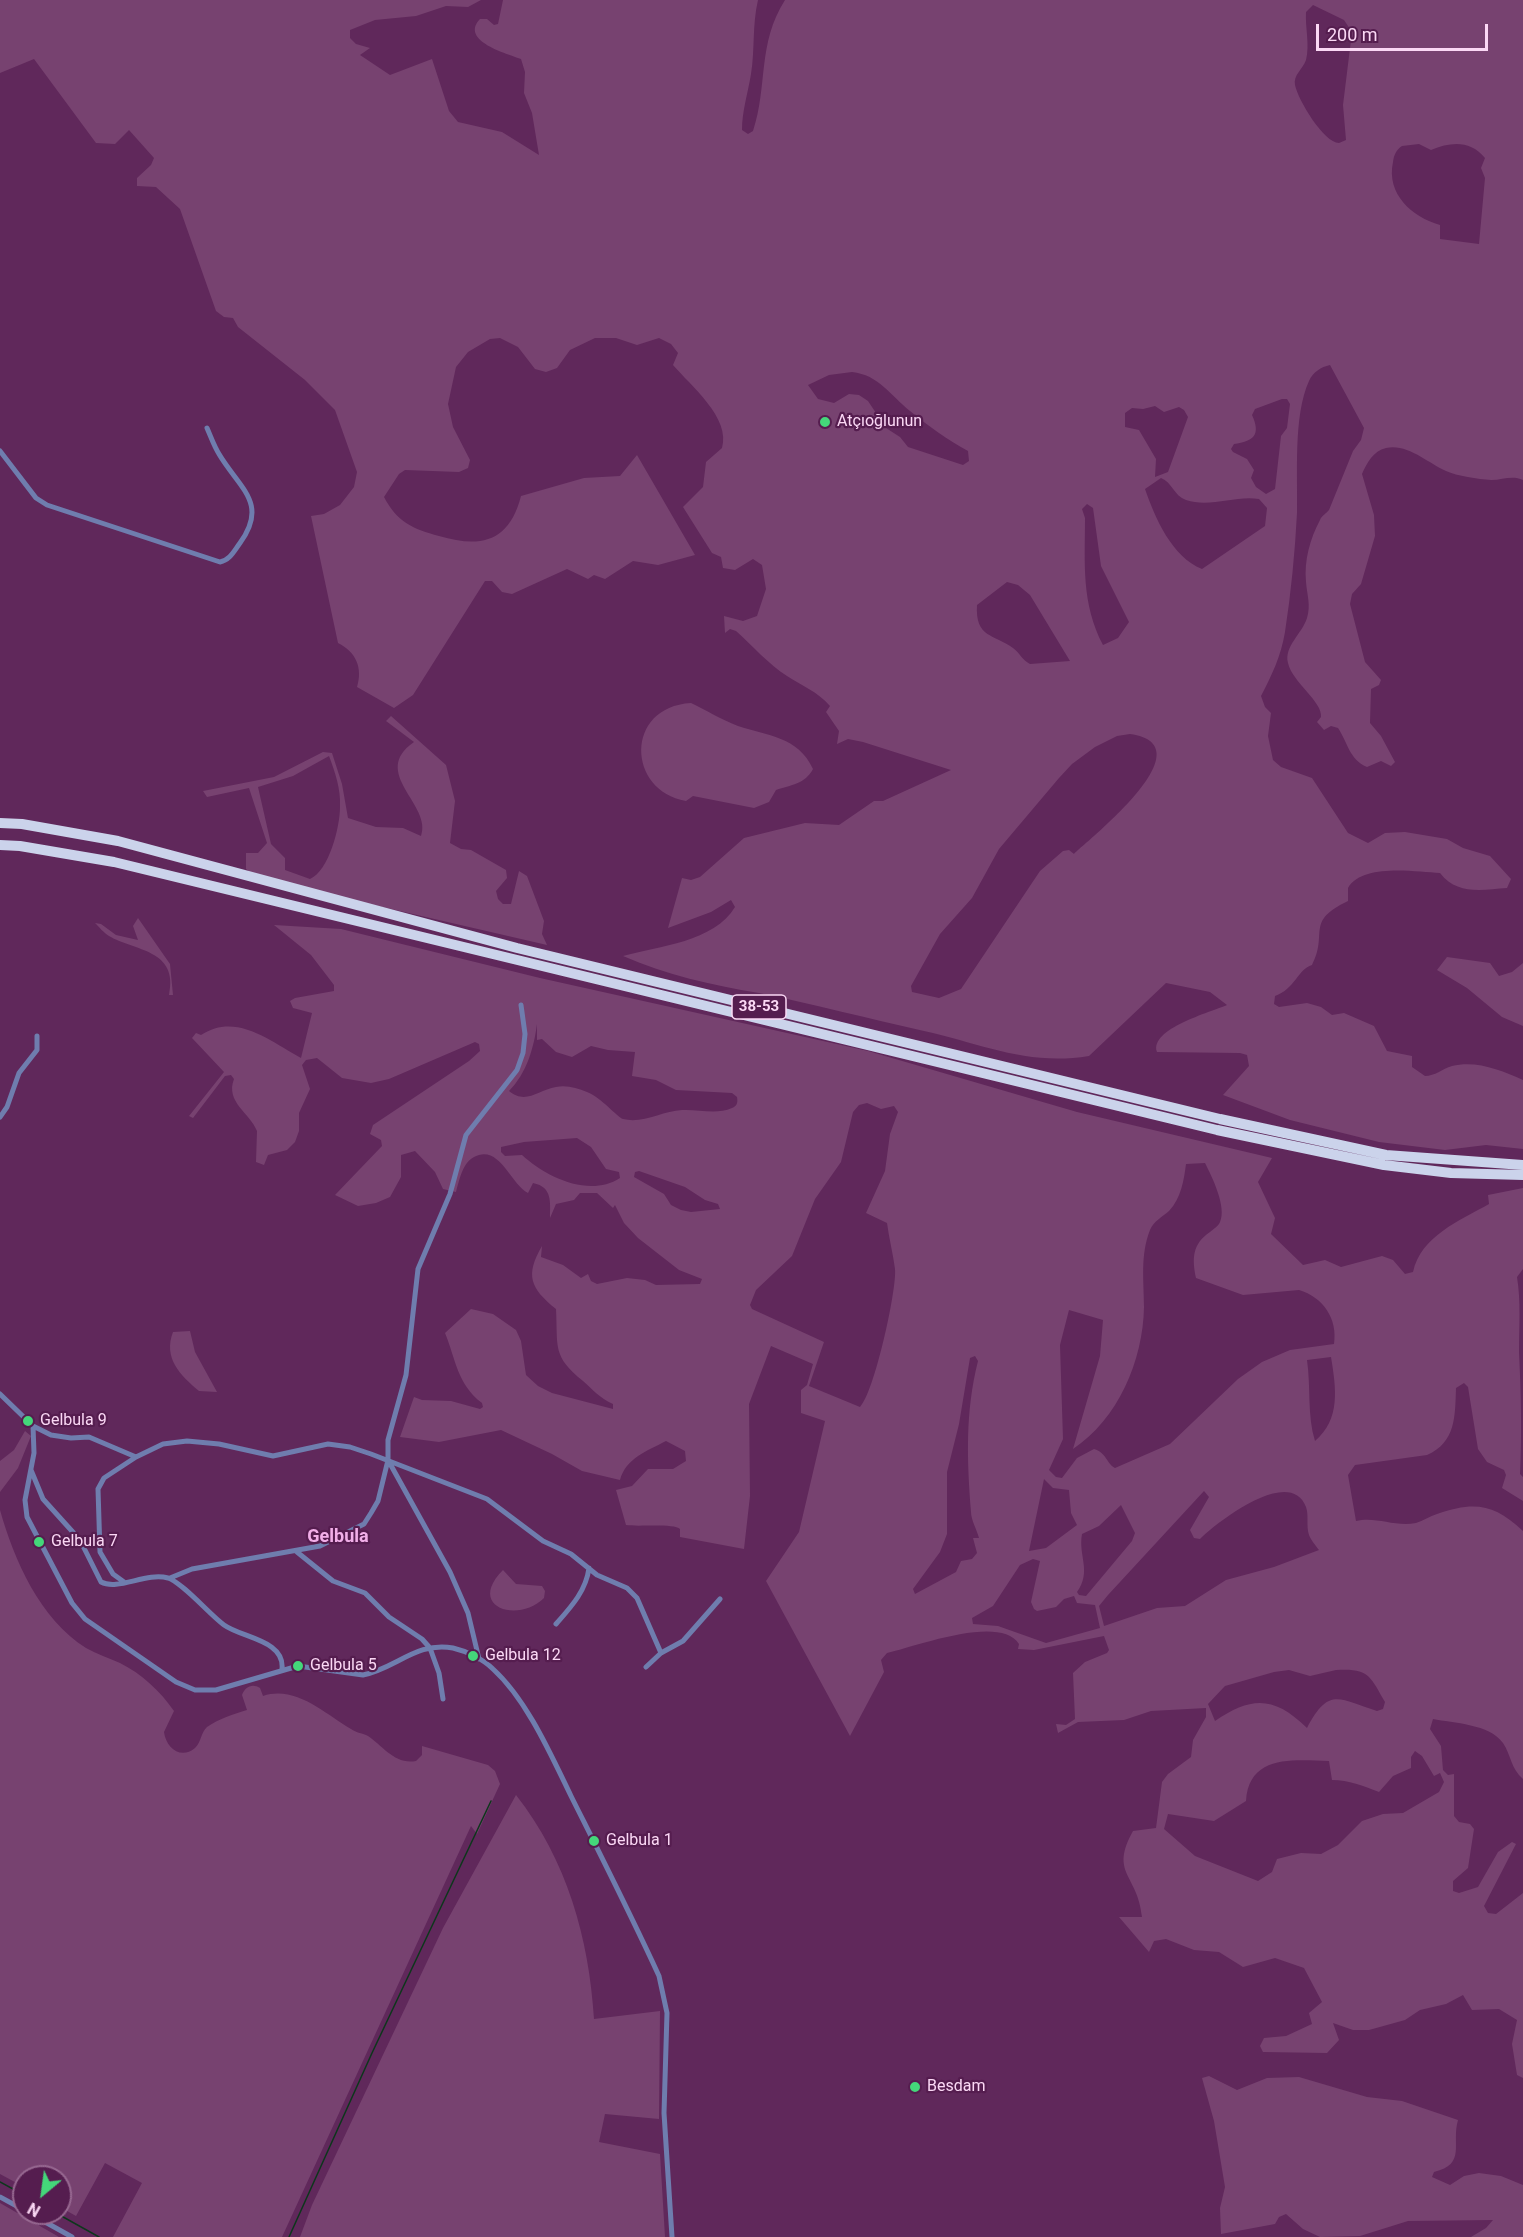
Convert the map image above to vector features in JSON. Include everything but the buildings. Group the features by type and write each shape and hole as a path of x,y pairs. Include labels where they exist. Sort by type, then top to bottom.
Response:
{"highway":[{"name":"38-53","path":"0,824 22,824 118,841 517,948 1220,1119 1386,1155 1523,1165"},
{"name":"38-53","path":"0,845 20,846 114,862 1217,1130 1384,1165 1451,1173 1523,1175"}],"street":[{"path":"0,451 36,498 47,505 220,562 228,559 248,533 254,513 252,502 219,453 207,428"},
{"path":"31,1468 35,1484 43,1499 80,1540 98,1580 108,1585 147,1576 170,1578 192,1569 297,1552 320,1546 364,1524 378,1501 388,1460 388,1440 406,1375 418,1269 450,1194 466,1134 517,1070 523,1053 525,1034 521,1005"},
{"path":"0,1117 7,1107 19,1073 37,1050 37,1036"},
{"path":"0,1394 33,1426 51,1435 89,1437 136,1457"},
{"path":"33,1426 34,1453 25,1500 27,1517 72,1603 85,1619 176,1682 195,1690 216,1690 282,1669 318,1667 363,1676 372,1674 404,1656 430,1648 452,1648 479,1659 493,1668 544,1741 659,1976 667,2013 664,2113 672,2237"},
{"path":"124,1582 105,1564 100,1552 98,1489 104,1478 136,1457 163,1444 187,1441 219,1444 273,1456 328,1444 350,1447 388,1460 487,1499 543,1541 571,1554 597,1575 627,1588 637,1598 661,1653"},
{"path":"388,1460 450,1572 468,1613 479,1659"},
{"path":"297,1552 333,1581 364,1593 388,1617 422,1639 430,1648 439,1673 443,1699"},
{"path":"556,1624 576,1601 587,1578 589,1568"},
{"path":"170,1578 225,1626 275,1649 282,1658 282,1669"},
{"path":"646,1667 661,1653 682,1641 720,1599"},
{"path":"50,2225 72,2237"}],"shaded area":[{"path":"0,0 481,0 468,7 446,6 416,16 375,20 350,30 350,38 356,44 370,48 360,55 390,75 432,59 449,111 458,122 502,132 539,155 532,113 524,93 525,72 521,59 488,45 476,34 475,27 480,19 487,19 494,25 498,24 503,0 758,0 750,81 742,123 742,130 748,134 753,131 758,114 770,33 785,0 1523,0 1523,480 1511,478 1491,480 1456,474 1409,451 1394,447 1377,452 1366,466 1362,474 1374,515 1375,536 1361,584 1352,594 1350,604 1365,662 1381,680 1379,685 1371,689 1370,723 1381,736 1395,762 1391,766 1381,761 1367,767 1361,764 1356,760 1338,728 1331,726 1324,730 1317,722 1321,717 1320,711 1295,677 1287,657 1305,624 1308,613 1307,558 1316,527 1329,510 1353,451 1361,440 1364,428 1330,365 1315,373 1304,395 1298,428 1297,513 1285,632 1276,665 1261,696 1265,707 1271,713 1268,736 1273,760 1281,767 1312,778 1348,833 1368,843 1385,833 1405,832 1447,839 1463,848 1490,856 1511,879 1507,888 1479,890 1454,885 1440,873 1377,872 1355,880 1348,888 1348,901 1326,915 1322,922 1317,954 1312,965 1307,967 1287,989 1275,996 1274,1004 1279,1007 1307,1003 1321,1007 1332,1015 1344,1013 1374,1026 1387,1051 1412,1056 1412,1067 1425,1076 1452,1066 1470,1064 1497,1070 1523,1080 1523,1149 1486,1145 1445,1150 1379,1142 1290,1120 1223,1095 1249,1066 1247,1055 1157,1052 1157,1044 1162,1036 1171,1029 1227,1005 1210,992 1166,983 1089,1056 1045,1058 1005,1052 800,1002 706,983 656,969 623,956 685,941 714,928 726,919 735,907 731,900 711,912 668,928 682,878 691,880 700,877 744,838 805,823 839,825 874,801 883,801 951,770 863,742 848,739 837,744 839,731 826,712 830,706 825,701 767,661 736,631 730,629 725,633 724,616 743,621 757,616 766,589 762,565 753,559 735,570 723,568 721,557 712,553 683,507 703,487 706,462 722,448 723,437 721,425 708,403 673,365 678,353 671,344 659,338 637,345 616,338 595,338 570,350 557,368 546,372 535,369 518,347 500,338 490,339 468,352 456,367 448,404 453,427 470,460 468,468 459,472 405,470 399,474 384,497 400,518 421,530 439,536 454,540 480,541 491,538 509,524 521,496 584,478 620,476 637,455 695,555 658,565 633,561 605,579 594,575 588,579 567,569 512,594 502,592 492,581 485,581 413,695 394,708 357,687 359,673 354,656 338,643 311,516 324,514 340,505 354,487 357,472 335,410 305,380 238,327 233,318 224,317 216,311 180,209 156,187 137,186 137,178 151,165 154,158 129,130 115,144 96,143 34,59 0,73","holes":["1313,5 1344,20 1352,32 1343,105 1346,140 1339,143 1333,141 1319,129 1297,92 1295,78 1305,63 1306,12","1419,144 1431,150 1446,145 1460,144 1473,148 1485,158 1481,168 1485,178 1479,244 1440,239 1440,225 1420,216 1403,202 1393,184 1394,157 1402,146","852,372 870,377 924,422 968,451 969,461 963,465 908,447 900,437 886,428 868,401 859,395 849,394 834,403 818,399 808,385 829,375","1282,399 1287,399 1290,404 1287,428 1281,436 1275,489 1266,494 1256,487 1251,478 1254,470 1247,459 1231,449 1234,444 1247,441 1254,436 1256,428 1252,415 1255,409","1155,406 1164,412 1179,407 1188,417 1168,472 1155,477 1156,459 1139,430 1125,427 1125,413 1132,408 1143,409","1161,478 1182,498 1195,502 1259,499 1267,508 1265,526 1202,569 1182,556 1173,546 1145,489","1087,504 1093,508 1101,566 1129,622 1118,638 1103,645 1091,614 1088,598 1085,567 1085,518 1082,509","1007,582 1018,585 1030,595 1070,661 1030,664 1006,643 987,634 979,624 977,605","1130,734 1151,742 1157,755 1151,772 1138,792 1101,830 1074,854 1069,850 1063,851 1040,871 961,989 939,998 912,992 911,986 940,934 972,898 999,849 1072,764 1095,747 1117,736"]},
{"path":"691,703 732,724 781,739 799,750 813,769 802,781 776,790 769,802 754,808 693,796 686,801 667,794 652,782 644,767 641,750 644,733 654,719 669,708"},
{"path":"391,716 446,765 455,801 450,843 461,849 471,850 506,870 507,878 496,891 498,899 503,904 511,904 519,871 527,876 544,921 542,934 547,945 257,878 246,869 246,853 258,853 267,843 249,788 207,797 203,791 274,777 323,752 332,753 342,784 348,818 376,827 403,828 421,836 422,824 419,813 405,789 398,765 402,754 414,742 386,721","holes":["329,756 340,794 338,826 328,858 323,867 310,879 285,870 285,858 271,844 258,787 293,776"]},
{"path":"138,918 170,964 173,995 169,995 170,980 167,968 161,960 142,949 109,936 95,923 101,924 116,935 138,940 133,926"},
{"path":"274,925 341,929 540,978 868,1051 1077,1112 1272,1158 1258,1182 1275,1218 1271,1234 1303,1265 1325,1260 1341,1267 1382,1256 1393,1260 1405,1274 1413,1272 1417,1259 1433,1239 1454,1223 1489,1204 1488,1195 1523,1188 1523,1269 1517,1277 1521,1398 1520,1474 1523,1477 1523,1501 1502,1488 1506,1475 1504,1470 1487,1462 1478,1449 1468,1387 1464,1383 1456,1388 1452,1427 1444,1443 1437,1450 1427,1455 1355,1465 1348,1475 1356,1521 1371,1520 1408,1524 1450,1510 1473,1507 1493,1510 1523,1531 1523,1779 1516,1771 1503,1743 1489,1732 1471,1725 1433,1719 1430,1729 1441,1746 1443,1770 1448,1775 1454,1774 1454,1816 1459,1822 1470,1824 1474,1829 1468,1868 1453,1881 1453,1891 1459,1893 1478,1887 1498,1852 1512,1842 1516,1844 1484,1906 1488,1913 1496,1914 1523,1893 1523,2078 1517,2075 1512,2044 1517,2020 1499,2009 1472,2010 1463,1995 1446,2004 1420,2010 1405,2020 1369,2030 1353,2030 1333,2023 1339,2040 1327,2053 1263,2052 1260,2046 1264,2038 1286,2036 1312,2024 1309,2013 1322,2002 1304,1968 1275,1958 1243,1967 1219,1952 1194,1950 1166,1939 1154,1941 1149,1952 1119,1917 1142,1917 1136,1891 1124,1866 1126,1845 1133,1831 1156,1828 1162,1782 1168,1774 1191,1757 1193,1740 1206,1717 1206,1708 1151,1711 1124,1720 1078,1722 1058,1733 1056,1724 1066,1725 1075,1719 1073,1673 1085,1662 1107,1653 1109,1650 1104,1636 1034,1650 1018,1649 1019,1644 1009,1636 994,1632 976,1632 887,1653 881,1660 884,1672 850,1736 766,1581 799,1532 825,1421 801,1413 801,1390 807,1385 813,1364 771,1346 749,1404 750,1496 744,1549 680,1537 680,1529 676,1527 626,1525 616,1490 632,1486 648,1469 673,1469 686,1461 685,1451 666,1441 632,1461 620,1480 582,1471 501,1430 439,1442 400,1437 414,1397 422,1400 451,1401 480,1409 483,1407 462,1380 445,1333 471,1309 493,1314 516,1330 521,1341 526,1375 538,1386 552,1393 613,1409 613,1404 600,1396 573,1372 561,1357 557,1342 556,1309 540,1294 533,1280 533,1265 542,1246 541,1257 563,1265 581,1278 588,1274 591,1281 597,1284 627,1278 645,1280 656,1285 700,1284 702,1279 679,1270 638,1238 624,1223 615,1205 613,1208 597,1193 580,1193 574,1200 556,1204 550,1218 549,1196 544,1188 533,1183 528,1193 500,1162 487,1155 479,1155 469,1160 456,1192 443,1189 435,1172 415,1151 401,1155 401,1177 390,1197 376,1203 358,1206 335,1195 382,1146 381,1140 370,1134 373,1125 469,1061 480,1051 479,1044 475,1042 389,1079 371,1083 342,1078 317,1058 306,1060 302,1065 310,1089 299,1113 299,1131 295,1142 287,1150 268,1155 264,1165 256,1162 257,1131 235,1101 232,1087 234,1079 231,1075 225,1076 193,1118 189,1116 224,1072 192,1038 196,1033 201,1035 227,1026 240,1028 265,1037 301,1058 312,1013 293,1008 290,1001 295,998 334,991 334,985 311,955","holes":["537,1024 537,1040 542,1039 556,1052 572,1057 591,1046 635,1052 632,1076 656,1080 676,1090 732,1093 737,1097 737,1104 720,1111 682,1110 645,1119 630,1120 620,1118 593,1095 572,1087 556,1087 521,1097 509,1091 521,1076 534,1042","867,1103 881,1109 894,1106 898,1112 890,1134 885,1171 866,1213 887,1223 895,1280 878,1363 866,1398 860,1407 809,1386 824,1342 752,1309 750,1305 756,1290 792,1256 815,1199 841,1162 853,1112 859,1105","577,1138 591,1147 606,1169 619,1172 620,1178 608,1184 595,1186 568,1182 543,1171 522,1155 505,1156 501,1152 501,1147 524,1142","1205,1163 1218,1192 1222,1208 1219,1224 1204,1237 1195,1252 1196,1278 1243,1295 1299,1290 1308,1293 1327,1310 1334,1326 1334,1344 1290,1350 1262,1362 1238,1379 1170,1444 1115,1468 1102,1453 1094,1449 1077,1458 1062,1478 1056,1477 1049,1470 1063,1439 1060,1345 1069,1310 1103,1320 1100,1356 1073,1449 1103,1422 1115,1405 1133,1368 1143,1327 1143,1278 1147,1239 1154,1224 1169,1211 1176,1200 1186,1164","639,1171 685,1187 705,1200 718,1204 720,1209 691,1212 681,1210 671,1205 664,1194 634,1177 635,1172","975,1356 978,1361 971,1399 968,1455 971,1515 979,1538 973,1538 977,1553 972,1559 961,1561 956,1572 915,1594 913,1589 940,1552 947,1534 947,1472 959,1424 970,1358","1331,1357 1335,1391 1333,1413 1329,1423 1315,1441 1311,1421 1307,1360","1044,1479 1053,1488 1069,1490 1071,1513 1077,1525 1046,1548 1029,1551","1204,1491 1209,1497 1190,1530 1194,1538 1200,1539 1236,1511 1270,1494 1285,1492 1298,1496 1306,1507 1309,1535 1319,1550 1274,1567 1226,1580 1185,1606 1157,1608 1104,1626 1099,1606","1121,1505 1135,1533 1132,1541 1086,1596 1079,1595 1077,1592 1084,1577 1082,1534 1099,1526","1033,1559 1040,1561 1031,1602 1034,1609 1037,1611 1056,1607 1064,1599 1074,1596 1077,1603 1095,1605 1100,1628 1046,1643 998,1626 973,1624 972,1618 993,1606 1020,1565","1289,1670 1310,1676 1336,1670 1362,1672 1372,1680 1380,1693 1385,1702 1383,1709 1377,1711 1336,1699 1322,1706 1307,1728 1284,1710 1262,1703 1240,1707 1215,1721 1208,1704 1225,1686","1415,1751 1422,1756 1434,1776 1440,1773 1444,1782 1439,1792 1403,1813 1383,1814 1362,1821 1338,1845 1321,1854 1301,1853 1277,1859 1272,1872 1258,1881 1195,1856 1164,1829 1168,1814 1214,1821 1246,1801 1249,1786 1255,1775 1264,1767 1276,1763 1302,1760 1329,1761 1332,1780 1350,1782 1379,1792 1393,1776 1411,1768 1411,1757"]},
{"path":"1447,957 1490,963 1499,976 1512,972 1523,963 1523,1026 1502,1017 1467,988 1437,970"},
{"path":"190,1331 195,1352 217,1392 199,1391 175,1365 170,1350 173,1332"},
{"path":"25,1431 31,1436 18,1468 0,1492 0,1461 14,1450"},
{"path":"0,1510 21,1568 42,1605 55,1621 86,1648 128,1667 143,1678 157,1690 174,1711 164,1732 168,1743 175,1750 185,1753 190,1751 197,1746 207,1727 221,1719 247,1710 242,1695 247,1688 254,1686 260,1688 263,1696 287,1694 310,1703 353,1730 368,1736 390,1754 402,1760 416,1761 422,1755 422,1746 488,1765 495,1771 500,1784 477,1834 471,1826 282,2237 113,2237 142,2183 105,2163 76,2216 72,2214 72,2165 12,2165 12,2180 0,2174"},
{"path":"503,1570 516,1584 542,1586 545,1591 544,1598 533,1606 521,1610 500,1608 493,1602 490,1594 493,1583"},
{"path":"516,1795 549,1846 572,1901 587,1959 594,2019 660,2011 659,2119 605,2114 599,2142 660,2154 665,2237 300,2237 312,2205 443,1928"},
{"path":"1209,2076 1237,2090 1267,2078 1299,2077 1367,2097 1402,2101 1458,2120 1454,2158 1451,2164 1434,2172 1432,2177 1450,2185 1464,2176 1479,2173 1501,2176 1523,2185 1523,2237 1471,2237 1486,2228 1493,2220 1408,2221 1360,2236 1320,2237 1303,2229 1286,2214 1279,2217 1275,2224 1221,2234 1220,2208 1225,2187 1214,2121 1202,2078"},
{"path":"0,2203 12,2210 12,2225 38,2225 59,2237 0,2237"}],"waterway":[{"path":"289,2237 372,2053 491,1801"},
{"path":"0,2182 12,2188"},
{"path":"72,2222 99,2237"}],"place":[{"name":"Atçıoğlunun","path":"825,422"},
{"name":"Gelbula 9","path":"28,1421"},
{"name":"Gelbula 7","path":"39,1542"},
{"name":"Gelbula 12","path":"473,1656"},
{"name":"Gelbula 5","path":"298,1666"},
{"name":"Gelbula 1","path":"594,1841"},
{"name":"Besdam","path":"915,2087"}],"district":[{"name":"Gelbula","path":"338,1537"}]}
